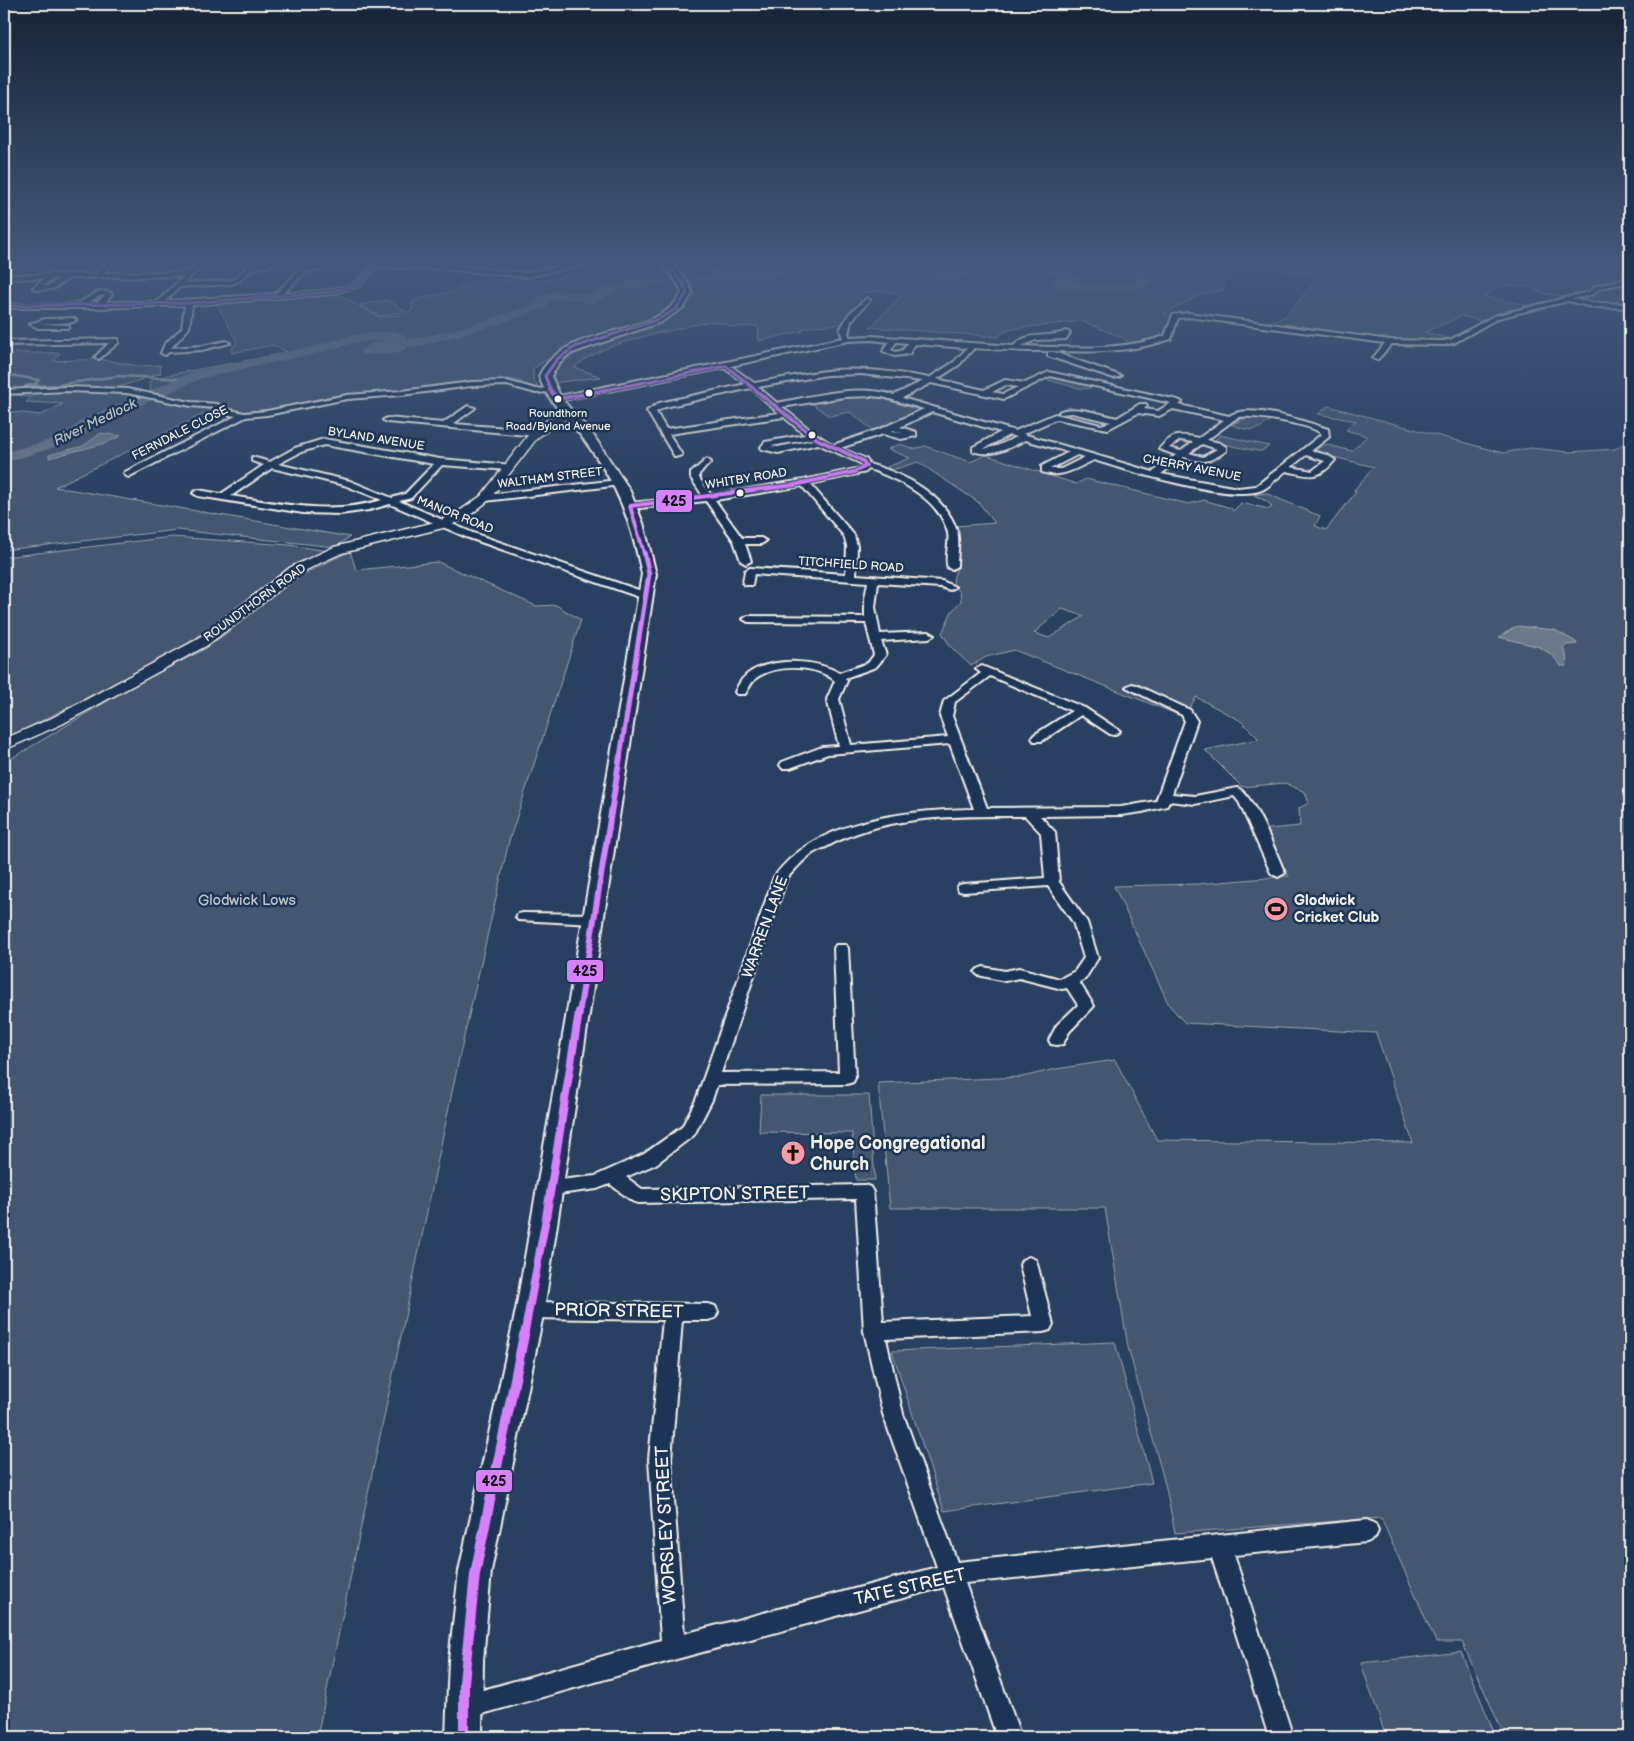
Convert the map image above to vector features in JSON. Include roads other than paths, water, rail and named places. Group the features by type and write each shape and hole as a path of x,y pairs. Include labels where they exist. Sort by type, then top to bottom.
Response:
{"main road":[{"path":"464,1737 466,1660 475,1571 530,1310 649,574 630,506 618,483 588,437 554,394 544,376 548,367 559,355 588,342"}],"street":[{"path":"4,343 38,342"},
{"path":"99,357 114,342"},
{"path":"173,342 166,351 188,347 202,348 226,343"},
{"path":"4,392 66,389 127,391 191,404 214,406 223,411 244,415 267,413 347,397 402,393 471,384 507,383 554,394 726,366 833,342"},
{"path":"893,342 887,351 895,354 906,352 913,342"},
{"path":"928,342 1027,349 1038,354 1106,350 1151,342"},
{"path":"1015,348 1020,342"},
{"path":"1377,358 1390,342"},
{"path":"895,398 952,367 965,356 972,346"},
{"path":"1052,352 1118,376"},
{"path":"726,366 754,385 820,442 864,461 864,468 883,470 916,487 939,510 951,528 953,538 952,566"},
{"path":"678,455 651,411 662,406 754,385 844,372 892,374 1006,396 1049,374 1178,402 1159,414 1136,410"},
{"path":"984,392 1005,382 1026,386"},
{"name":"CHERRY AVENUE","path":"777,405 856,393 877,394 1154,476 1238,491 1259,488 1302,452 1326,435 1325,431 1259,415 1242,413 1231,419"},
{"path":"1016,435 1055,416 1108,427 1156,397"},
{"path":"1172,406 1231,419"},
{"path":"445,426 471,408"},
{"path":"832,448 893,427 932,409"},
{"path":"663,432 787,414"},
{"name":"FERNDALE CLOSE","path":"128,474 244,415"},
{"name":"ROUNDTHORN ROAD","path":"4,745 57,721 200,643 296,570 345,548 443,524 465,513 485,498 538,433 553,421 571,415"},
{"path":"1154,476 1231,419"},
{"path":"387,420 538,433"},
{"path":"882,431 901,436 913,434 893,427"},
{"path":"811,436 765,446 772,450 778,450 820,442"},
{"path":"1180,437 1202,441 1219,445 1223,449 1203,460 1164,451 1163,448 1180,437"},
{"name":"BYLAND AVENUE","path":"223,496 293,452 310,444 324,442 440,462 509,467"},
{"path":"1283,468 1313,474 1331,460 1302,452"},
{"path":"1074,453 1045,468 1045,470 1051,473 1060,473 1090,458"},
{"name":"MANOR ROAD","path":"255,459 272,466 348,483 443,524 520,554 646,596"},
{"path":"198,492 303,510 340,511 391,502 408,496 440,462"},
{"path":"707,462 695,473 695,478 707,498 739,541 748,565 748,583"},
{"name":"WHITBY ROAD","path":"630,506 707,498 804,482 864,468"},
{"path":"804,482 849,536 852,546 851,576"},
{"name":"WALTHAM STREET","path":"485,498 618,483"},
{"path":"739,541 761,541"},
{"name":"TITCHFIELD ROAD","path":"748,565 942,584 950,587"},
{"path":"838,677 872,665 880,655 870,620 872,602 869,594 874,578"},
{"path":"748,619 870,620"},
{"path":"875,638 929,635"},
{"path":"741,692 748,678 762,670 782,666 812,667 832,672 842,681 833,699 846,749"},
{"path":"982,812 946,716 950,701 984,670 1081,710 1114,731"},
{"path":"1132,687 1186,712 1191,721 1166,796 1195,800 1237,792 1244,800 1278,873"},
{"path":"1038,738 1081,710"},
{"path":"786,765 826,750 956,740"},
{"name":"WARREN LANE","path":"551,1188 598,1182 650,1159 688,1131 704,1100 781,878 790,864 830,838 865,826 915,816 982,812 1030,813 1146,809 1162,803 1166,796"},
{"path":"984,972 1005,976 1018,973 1066,982 1080,976 1091,958 1080,922 1052,882 1048,832 1030,813"},
{"path":"964,888 1052,882"},
{"path":"523,917 594,919"},
{"path":"711,1080 847,1078 841,948"},
{"path":"1057,1040 1063,1030 1086,1006 1066,982"},
{"name":"SKIPTON STREET","path":"612,1176 638,1196 864,1192 874,1331"},
{"path":"1009,1737 893,1414 874,1331 1043,1324 1029,1264"},
{"name":"PRIOR STREET","path":"530,1310 708,1312"},
{"name":"WORSLEY STREET","path":"673,1312 660,1459 673,1648"},
{"name":"TATE STREET","path":"464,1708 673,1648 950,1574 1367,1531"},
{"path":"1220,1547 1282,1737"}],"waterway":[{"name":"River Medlock","path":"4,458 59,441 80,432 85,424 198,375 342,342"},
{"name":"River Medlock","path":"395,342 374,347 367,352 394,350 405,343 412,342"},
{"path":"4,374 39,380 35,384 25,386 57,385 118,376 186,379"}],"place":[{"name":"Roundthorn Road/Byland Avenue","path":"558,399"},
{"name":"Glodwick Cricket Club","path":"1276,909"},
{"name":"Hope Congregational Church","path":"793,1153"}],"park label":[{"name":"Glodwick Lows","path":"247,900"}]}
